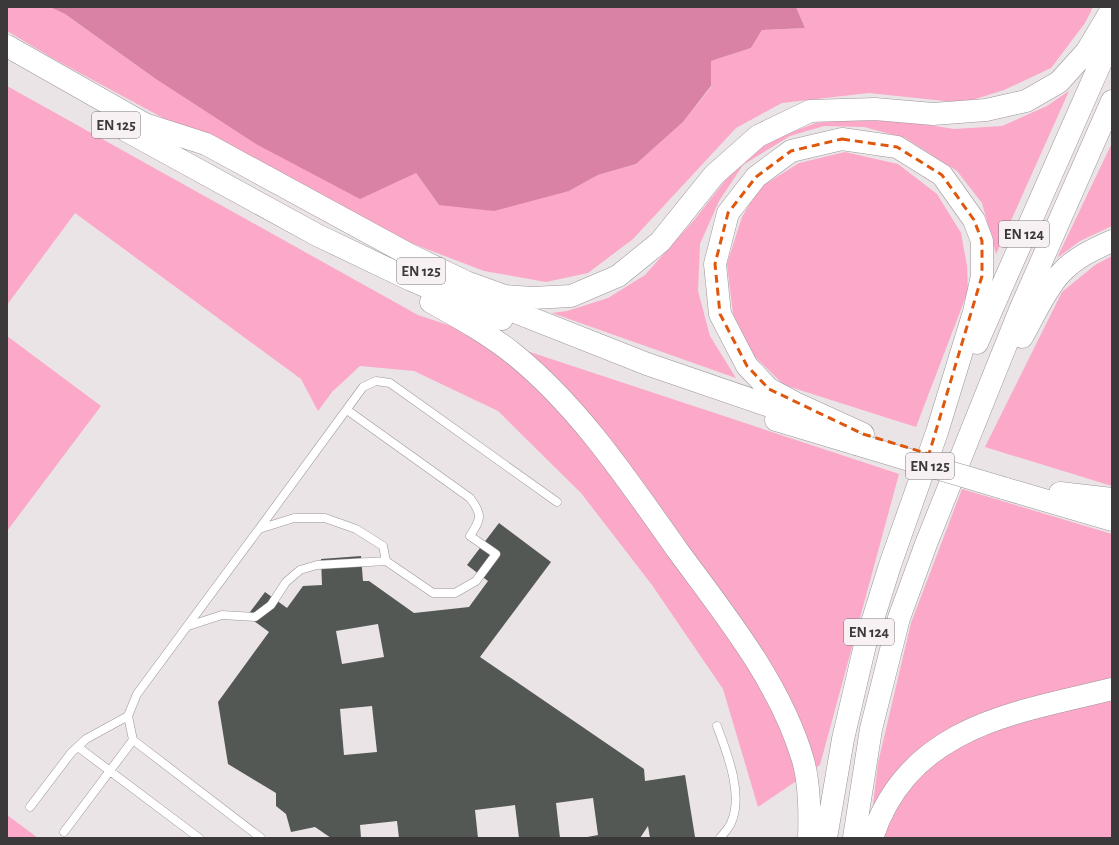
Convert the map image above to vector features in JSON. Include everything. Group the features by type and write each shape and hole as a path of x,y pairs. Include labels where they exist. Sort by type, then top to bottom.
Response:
{"main road":[{"path":"144,124 206,144 408,254 466,282 505,296 532,298 571,296 618,276 660,242 714,175 758,136 810,111 875,109 933,114 986,110 1026,100 1059,82 1087,52 1112,9"},
{"name":"EN 124","path":"826,838 843,739 865,645 890,565 937,432 1112,37"},
{"name":"EN 125","path":"7,46 314,219 466,292 647,364 860,439"},
{"name":"EN 125","path":"7,62 225,186 317,235 411,280 503,320 654,380 734,407 860,439 1005,482 1112,520"},
{"name":"EN 124","path":"854,838 871,729 899,618 926,544 1020,310 1112,101"},
{"path":"860,439 769,389 747,366 720,314 716,264 728,213 756,177 791,151 842,139 897,147 942,175 974,220 982,241 982,276 976,305 937,432"},
{"path":"225,186 363,268 466,321 515,355 561,399 597,439 733,627 778,700 793,732 803,761 809,794 809,838"},
{"path":"972,432 1035,314 1061,273 1086,253 1112,240"},
{"name":"EN 125","path":"1005,482 1060,493 1112,508"},
{"path":"1060,493 1112,499"},
{"path":"872,838 890,798 913,769 940,745 975,727 1027,710 1112,689"}],"lane":[{"path":"261,838 133,740 128,716 136,694 188,626 363,387 376,381 390,383 557,502"},
{"path":"188,626 222,615 255,617 271,605 286,582 300,570 317,565 386,561 433,593 455,593 476,580 496,554 470,536 479,522 478,509 470,498 347,410"},
{"path":"259,529 294,518 325,518 356,529 383,546 386,561"},
{"path":"30,807 86,739 128,716"},
{"path":"717,726 729,756 736,800 731,823 720,838"},
{"path":"64,832 133,740"},
{"path":"78,747 199,838"}],"highlighted area":[{"path":"842,139 897,147 942,175 974,220 982,241 982,276 929,454 863,434 769,389 747,366 720,314 715,264 728,213 756,177 791,151"}],"shaded area":[{"path":"7,7 50,7 65,14 153,77 416,173 439,205 569,191 598,175 636,164 683,122 711,87 711,61 751,48 762,30 805,28 796,7 1093,7 1085,23 1051,68 1004,90 963,103 869,93 782,103 736,128 633,239 588,273 546,282 484,271 390,235 202,139 54,59 7,31"},
{"path":"50,7 796,7 805,28 762,30 751,48 711,61 711,86 683,122 636,164 598,175 569,191 494,211 439,205 416,173 360,199 256,144 153,77 65,14"},
{"path":"7,86 418,315 899,474 820,765 758,807 723,689 652,585 581,493 498,411 414,371 360,366 332,392 318,411 301,379 75,213 7,305"},
{"path":"1069,91 996,254 982,203 957,171 905,138 864,127 824,126 790,136 743,165 719,201 700,244 698,291 710,336 736,378 552,313 567,311 608,298 645,275 695,219 728,177 750,154 781,136 816,123 855,118 911,122 954,129 1002,126 1047,106"},
{"path":"1112,143 1112,226 1080,241 1057,258"},
{"path":"845,152 898,164 937,194 961,233 967,266 968,291 916,427 784,385 753,355 733,314 727,264 742,217 759,188 799,163"},
{"path":"1112,256 1112,486 985,447 1062,292 1095,265"},
{"path":"7,336 101,406 7,531"},
{"path":"962,489 1112,534 1112,838 869,838 878,763 911,623"},
{"path":"7,815 38,838 7,838"}],"building":[{"path":"499,523 551,562 480,657 644,769 645,781 685,775 695,837 650,838 648,826 640,838 582,838 598,835 593,798 556,803 560,838 519,838 515,805 475,810 478,838 399,838 397,821 360,825 361,838 331,838 315,827 291,832 286,814 276,806 276,793 228,764 218,702 269,632 247,616 265,592 287,608 303,586 322,585 321,559 361,556 363,581 369,581 414,613 469,607 488,581 467,565","holes":["378,624 384,657 342,664 336,631","372,706 377,752 344,755 340,709"]}]}
